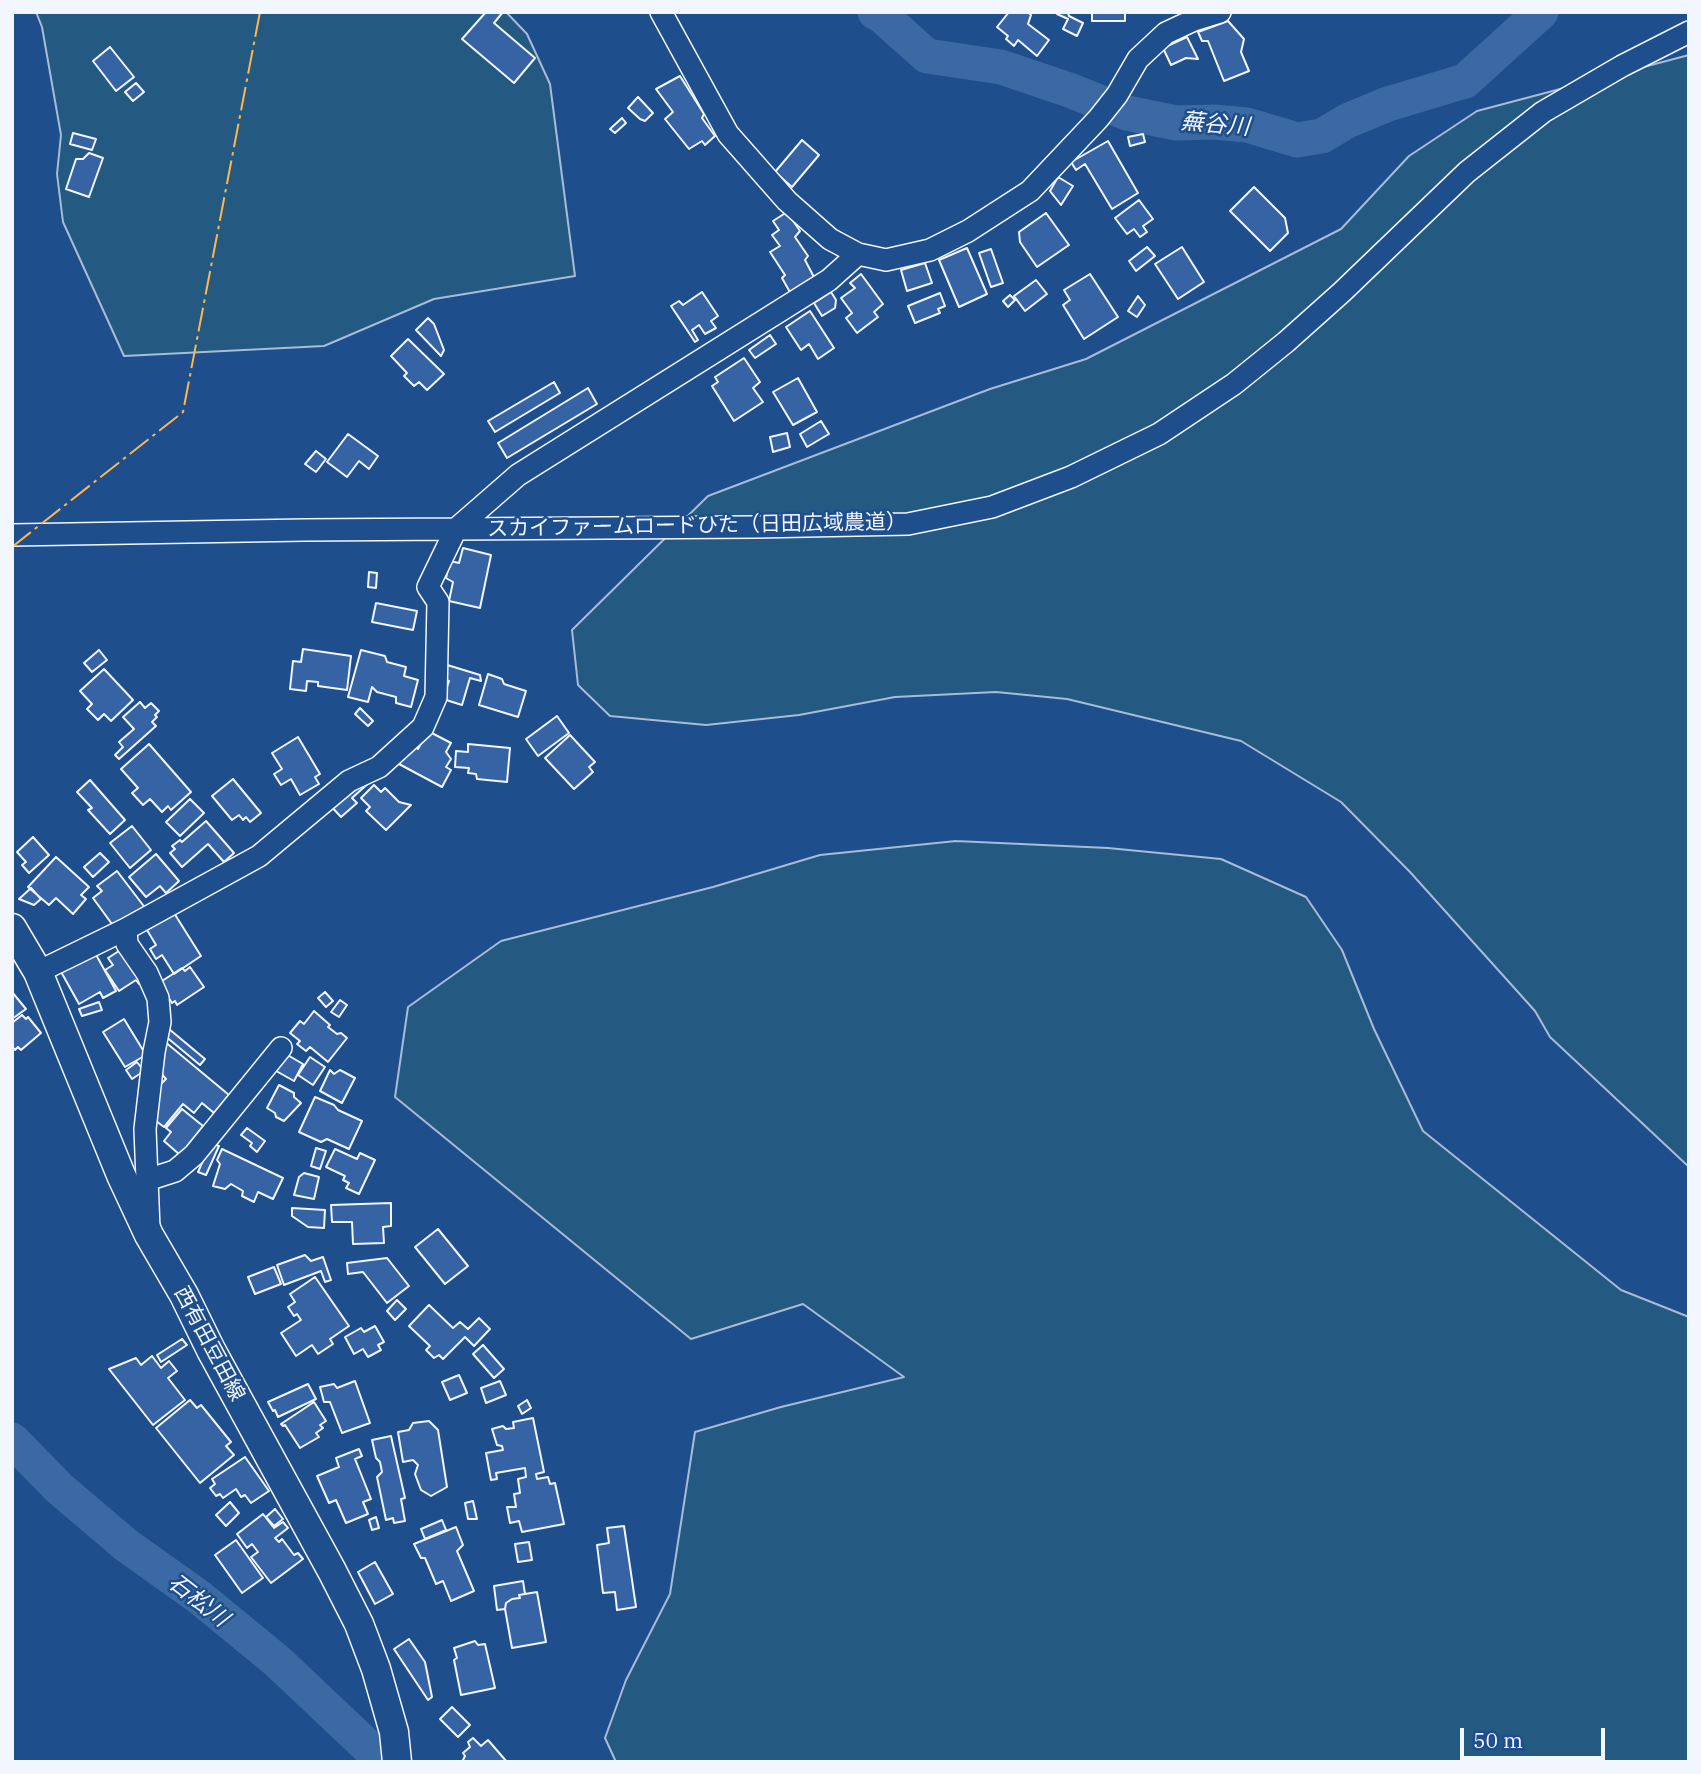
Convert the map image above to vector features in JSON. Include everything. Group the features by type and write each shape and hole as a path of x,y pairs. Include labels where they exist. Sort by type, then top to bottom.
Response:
{"main road":[{"name":"西有田豆田線","path":"16,942 38,972 121,1175 149,1235 184,1295 359,1624 376,1669 394,1732 397,1762"}],"street":[{"path":"661,12 728,134 787,201 830,239 858,254 886,260 930,250 968,231 1030,191 1098,119 1138,60 1166,33 1220,12"},
{"name":"スカイファームロードひた（日田広域農道）","path":"12,535 908,524 992,507 1071,477 1159,434 1234,384 1342,292 1467,172 1543,112 1622,66 1689,32"},
{"path":"38,972 126,929 259,856 349,781 379,767 423,727 436,697 438,602 428,587 456,529 518,475 829,280 858,254"},
{"path":"126,929 127,944 147,972 158,998 160,1022 145,1129 149,1235"},
{"path":"147,1180 175,1171 194,1155 281,1048"}],"shaded area":[{"path":"36,12 506,12 527,34 550,84 575,276 434,299 324,346 124,356 63,222 57,174 61,135 42,27"},
{"path":"1689,55 1689,1167 1550,1037 1535,1011 1410,872 1341,802 1241,741 1067,699 996,692 895,697 799,715 706,725 610,716 578,685 572,630 708,496 990,389 1086,359 1341,229 1409,156 1477,111"},
{"path":"956,841 1108,848 1221,859 1306,897 1342,950 1374,1029 1423,1131 1621,1290 1689,1317 1689,1762 616,1762 605,1738 626,1680 670,1594 695,1432 781,1407 904,1377 803,1304 691,1339 395,1097 408,1007 501,941 713,887 820,855"}],"building":[{"path":"486,12 503,12 494,23 535,58 514,83 462,39"},
{"path":"1009,12 1028,12 1031,15 1028,24 1049,40 1037,56 1018,40 1014,46 1006,39 1008,36 997,27"},
{"path":"1068,12 1069,16 1083,23 1077,36 1063,29 1068,19 1057,14"},
{"path":"1092,12 1125,12 1125,21 1092,21"},
{"path":"1228,21 1244,39 1241,52 1249,71 1224,81 1208,41 1202,41 1198,32"},
{"path":"1187,37 1198,59 1186,58 1171,65 1163,48"},
{"path":"110,47 134,77 116,91 93,61"},
{"path":"680,76 704,114 702,118 715,136 705,145 702,141 689,149 665,119 673,112 656,89"},
{"path":"136,83 144,92 133,101 125,92"},
{"path":"638,97 653,113 645,121 628,108"},
{"path":"622,118 626,123 615,133 610,129"},
{"path":"73,133 96,139 92,150 70,144"},
{"path":"1143,134 1145,142 1130,146 1128,137"},
{"path":"802,140 819,155 792,187 775,172"},
{"path":"1108,141 1138,193 1112,209 1085,164 1076,170 1071,162"},
{"path":"89,153 103,158 89,197 66,189 76,159 83,159"},
{"path":"1058,177 1073,186 1061,205 1050,191"},
{"path":"1254,187 1285,218 1288,233 1270,251 1230,211"},
{"path":"1139,200 1153,219 1143,226 1147,232 1140,237 1134,229 1127,234 1115,218"},
{"path":"787,212 800,231 795,237 808,256 805,260 815,279 791,294 782,278 785,275 770,252 780,246 772,235 779,230 773,221"},
{"path":"1046,213 1069,245 1037,267 1020,242 1019,232"},
{"path":"1147,247 1155,256 1136,271 1129,261"},
{"path":"1182,247 1204,282 1178,299 1155,264"},
{"path":"967,248 987,294 959,307 939,260"},
{"path":"991,249 1003,283 991,287 979,253"},
{"path":"925,263 932,283 907,291 901,270"},
{"path":"861,274 883,304 874,312 878,317 857,333 846,318 852,313 841,298 855,288 850,283"},
{"path":"1090,274 1118,317 1084,339 1063,305 1070,300 1064,290"},
{"path":"1036,280 1047,294 1025,311 1014,296"},
{"path":"702,292 718,316 711,321 716,328 705,334 699,325 692,330 698,340 695,342 671,306 679,301 683,305"},
{"path":"831,292 836,300 835,308 822,316 814,303"},
{"path":"940,293 945,306 938,309 940,313 915,323 908,306"},
{"path":"1010,295 1015,300 1008,307 1003,301"},
{"path":"1138,296 1145,305 1137,317 1128,311"},
{"path":"810,311 834,348 818,359 809,344 801,350 786,327"},
{"path":"428,318 434,324 444,350 441,356 416,330"},
{"path":"770,335 776,344 755,358 749,350"},
{"path":"408,339 444,374 427,390 419,382 414,386 404,376 407,373 391,356"},
{"path":"744,358 760,382 753,388 763,402 734,421 712,386 718,382 715,377"},
{"path":"798,378 817,412 793,425 773,392"},
{"path":"554,382 560,393 495,432 488,421"},
{"path":"588,388 597,404 507,458 498,443"},
{"path":"821,421 829,434 807,447 800,434"},
{"path":"787,433 790,447 773,452 770,437"},
{"path":"348,434 378,456 369,469 359,461 347,477 327,462"},
{"path":"316,451 326,459 316,472 305,464"},
{"path":"463,548 491,555 480,608 449,601 453,582 446,578 450,561 459,563"},
{"path":"369,572 377,573 376,588 368,587"},
{"path":"376,603 417,611 413,630 372,622"},
{"path":"303,649 351,656 347,690 318,686 318,682 307,681 306,691 290,689 293,661 301,662"},
{"path":"99,650 107,660 92,672 84,663"},
{"path":"361,650 385,656 387,662 406,667 404,676 418,680 411,707 396,703 396,697 377,692 372,687 368,702 348,697"},
{"path":"444,664 480,675 481,681 470,678 462,705 443,699 449,681 440,678"},
{"path":"104,669 133,700 111,721 104,714 98,720 87,709 92,704 80,691"},
{"path":"488,674 502,679 504,684 526,691 518,717 479,705"},
{"path":"140,702 145,708 151,703 159,711 152,722 156,726 119,759 115,755 123,747 119,742 134,729 123,717"},
{"path":"360,708 373,721 368,726 355,714"},
{"path":"557,716 569,733 538,756 526,739"},
{"path":"428,731 451,743 446,752 451,759 446,767 451,770 442,787 399,764 410,744 418,749"},
{"path":"570,735 595,762 589,767 593,772 574,789 545,758"},
{"path":"298,737 320,774 315,777 319,784 300,795 291,779 281,785 274,774 282,769 272,753"},
{"path":"149,744 191,792 171,810 168,806 162,812 150,799 143,805 132,793 138,788 121,769"},
{"path":"468,744 510,748 507,782 477,779 476,774 468,773 469,768 455,767 456,751 468,752"},
{"path":"233,779 261,813 250,822 239,815 232,820 212,796"},
{"path":"90,780 125,820 110,834 88,810 92,808 77,792"},
{"path":"371,781 352,798 357,803 341,817 329,804"},
{"path":"374,785 381,792 385,788 399,802 411,805 386,830 366,811 370,807 361,798"},
{"path":"190,799 204,813 180,836 166,822"},
{"path":"206,821 234,853 224,862 208,844 182,867 170,853 175,849 172,846 180,840 182,842"},
{"path":"132,826 151,850 130,868 110,843"},
{"path":"33,837 49,855 29,873 22,865 26,862 17,852"},
{"path":"100,853 109,862 93,877 84,867"},
{"path":"156,854 179,881 166,893 160,886 146,897 129,877"},
{"path":"56,857 89,887 81,895 86,899 73,914 56,898 49,905 28,887"},
{"path":"117,871 146,909 117,931 93,898 102,891 97,886"},
{"path":"31,888 41,899 34,905 19,899"},
{"path":"174,913 201,956 174,974 162,955 156,959 150,949 156,945 147,930"},
{"path":"122,949 143,981 139,984 136,980 119,991 105,970 113,965 108,958"},
{"path":"94,951 116,991 103,998 100,992 79,1004 60,970"},
{"path":"190,967 204,987 177,1005 175,1001 172,1003 159,983 182,968 185,971"},
{"path":"12,992 26,1009 12,1019"},
{"path":"325,992 333,1001 326,1007 318,998"},
{"path":"340,1000 347,1005 339,1017 331,1012"},
{"path":"99,1002 102,1010 82,1016 79,1009"},
{"path":"314,1011 330,1025 328,1027 347,1038 328,1062 310,1047 306,1051 297,1044 300,1041 290,1033 300,1021 304,1024"},
{"path":"22,1015 26,1019 28,1017 41,1033 21,1050 18,1047 15,1050 12,1046 12,1023"},
{"path":"124,1019 146,1055 125,1067 103,1032"},
{"path":"169,1029 205,1059 200,1065 164,1035"},
{"path":"164,1041 229,1095 214,1113 202,1103 194,1113 183,1104 164,1127 152,1118 157,1088 166,1079 159,1071"},
{"path":"284,1053 303,1064 294,1081 269,1067"},
{"path":"310,1057 325,1067 313,1085 298,1075"},
{"path":"137,1062 144,1071 132,1079 126,1070"},
{"path":"330,1070 334,1074 340,1070 355,1078 342,1103 320,1091"},
{"path":"279,1085 294,1093 294,1097 301,1103 284,1121 267,1108"},
{"path":"315,1097 362,1121 349,1149 327,1139 321,1142 299,1132"},
{"path":"182,1109 203,1126 180,1155 164,1141 171,1132 166,1128"},
{"path":"247,1128 265,1141 257,1152 250,1146 252,1143 241,1135"},
{"path":"211,1143 219,1146 206,1175 198,1172"},
{"path":"316,1148 326,1151 320,1169 311,1166"},
{"path":"222,1149 283,1178 273,1199 258,1192 254,1202 242,1196 243,1191 231,1184 225,1189 213,1186 220,1164 217,1160"},
{"path":"335,1149 357,1159 360,1153 375,1160 359,1194 346,1188 349,1183 343,1180 345,1176 326,1167"},
{"path":"304,1173 319,1177 314,1199 294,1195 299,1177"},
{"path":"391,1203 391,1226 383,1227 384,1243 353,1244 352,1222 332,1222 331,1205"},
{"path":"292,1208 325,1210 324,1228 308,1227 292,1216"},
{"path":"438,1229 468,1266 445,1284 415,1247"},
{"path":"305,1255 311,1261 323,1257 331,1280 325,1282 321,1271 284,1285 277,1265"},
{"path":"387,1258 409,1286 387,1303 363,1272 348,1274 347,1263"},
{"path":"274,1267 281,1284 255,1294 248,1277"},
{"path":"315,1277 349,1326 330,1339 333,1344 318,1354 312,1345 296,1356 281,1333 301,1320 297,1314 294,1316 288,1307 295,1302 290,1294"},
{"path":"397,1300 406,1309 395,1320 387,1311"},
{"path":"429,1305 453,1328 460,1322 468,1329 479,1318 490,1329 474,1346 465,1337 443,1359 439,1355 434,1358 426,1350 430,1346 409,1326"},
{"path":"375,1326 384,1342 378,1345 381,1350 368,1357 363,1349 354,1354 345,1337 361,1328 364,1332"},
{"path":"182,1339 187,1345 161,1362 157,1355"},
{"path":"483,1345 504,1369 494,1378 473,1354"},
{"path":"152,1356 161,1368 169,1361 177,1371 168,1378 185,1400 153,1425 109,1369 136,1358 141,1365"},
{"path":"459,1375 467,1393 450,1400 442,1382"},
{"path":"355,1381 370,1423 342,1433 330,1402 324,1402 320,1387 334,1384 337,1388"},
{"path":"500,1381 506,1395 486,1403 481,1388"},
{"path":"308,1384 316,1399 278,1417 268,1402"},
{"path":"190,1400 197,1408 201,1405 231,1442 226,1446 234,1455 200,1483 156,1428"},
{"path":"527,1400 531,1408 522,1414 518,1406"},
{"path":"314,1402 326,1421 320,1425 323,1428 316,1433 319,1437 300,1448 285,1425 281,1424"},
{"path":"533,1418 544,1472 536,1474 537,1479 548,1477 550,1484 555,1483 564,1524 522,1532 519,1521 510,1523 507,1507 516,1507 514,1494 520,1493 518,1479 526,1477 525,1468 496,1473 497,1479 491,1480 486,1453 503,1450 502,1446 497,1445 492,1429 503,1426 506,1429 514,1428 513,1422"},
{"path":"429,1421 438,1430 447,1487 431,1496 421,1490 415,1474 418,1465 413,1460 403,1462 398,1432 409,1430 413,1423"},
{"path":"391,1436 405,1498 401,1499 405,1521 394,1523 393,1518 386,1520 377,1477 382,1472 372,1440"},
{"path":"359,1449 362,1456 355,1459 371,1499 363,1502 368,1514 346,1523 336,1500 329,1503 317,1476 339,1467 336,1458"},
{"path":"245,1457 269,1491 251,1503 245,1495 241,1497 236,1489 223,1498 220,1494 216,1496 210,1488 215,1484 212,1479"},
{"path":"473,1501 477,1519 468,1519 465,1503"},
{"path":"230,1502 239,1513 226,1526 216,1515"},
{"path":"275,1509 283,1519 274,1526 266,1517"},
{"path":"263,1514 274,1528 283,1522 288,1528 275,1538 279,1542 282,1539 294,1555 298,1553 303,1559 271,1583 251,1557 258,1552 252,1544 247,1548 237,1534"},
{"path":"376,1517 379,1528 372,1530 369,1520"},
{"path":"442,1520 446,1530 425,1539 421,1529"},
{"path":"624,1526 636,1607 617,1610 615,1592 603,1593 597,1545 609,1543 607,1528"},
{"path":"456,1527 463,1545 457,1551 474,1591 451,1601 443,1581 436,1584 425,1558 421,1558 414,1544"},
{"path":"236,1540 263,1578 242,1593 215,1555"},
{"path":"529,1542 532,1560 518,1562 515,1544"},
{"path":"375,1562 393,1594 375,1604 358,1572"},
{"path":"523,1581 525,1594 506,1603 505,1609 497,1610 494,1586"},
{"path":"537,1592 546,1642 512,1648 506,1603 520,1598 519,1595"},
{"path":"409,1639 425,1662 432,1697 428,1700 394,1649"},
{"path":"475,1641 478,1645 485,1644 495,1688 461,1695 454,1648"},
{"path":"452,1707 470,1725 458,1737 440,1719"},
{"path":"473,1738 481,1746 488,1740 507,1762 465,1762 463,1753 470,1747 468,1742"}],"waterway":[{"name":"蕪谷川","path":"875,12 927,56 1001,67 1127,113 1176,123 1247,125 1297,140 1322,136 1347,121 1388,104 1465,81 1541,12"},
{"name":"石松川","path":"12,1440 59,1488 126,1545 199,1597 277,1661 384,1762"}],"power":[{"path":"12,547 183,412 260,12"}]}
